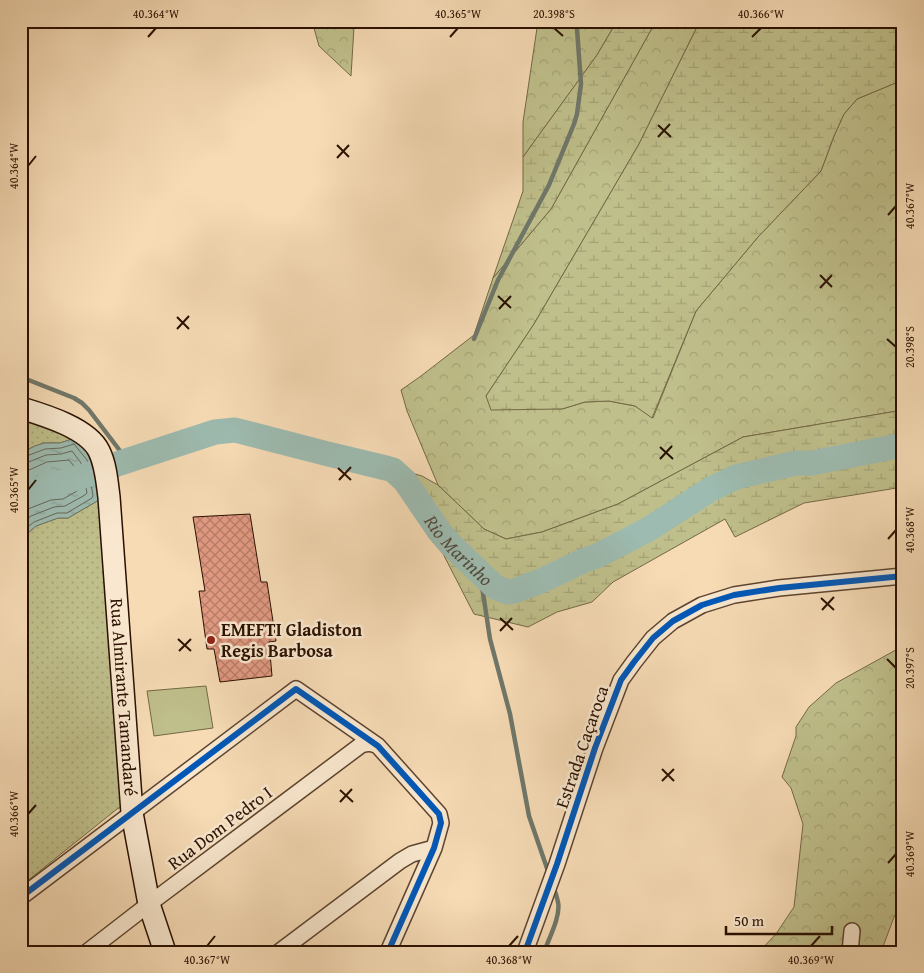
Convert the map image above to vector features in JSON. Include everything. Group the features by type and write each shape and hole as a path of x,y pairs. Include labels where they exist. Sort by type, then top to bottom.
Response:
{"main road":[{"name":"Rua Almirante Tamandaré","path":"21,408 66,424 90,439 99,450 104,464 109,497 132,814 149,904 164,952"}],"street":[{"name":"Estrada Caçaroca","path":"525,952 553,876 595,748 621,680 653,638 673,621 702,605 734,595 779,588 903,576"},
{"path":"21,897 296,689 378,746 439,814 441,823 434,848 388,952"},
{"name":"Rua Dom Pedro I","path":"87,952 361,745 373,744 378,746"},
{"path":"279,952 400,861 412,854 434,848"},
{"path":"850,952 852,931"}],"green space":[{"path":"312,21 357,21 354,27 351,76 319,46"},
{"path":"540,21 617,21 597,55 523,157 523,122 537,28"},
{"path":"617,21 656,21 551,209 493,278 523,191 523,157 597,55"},
{"path":"656,21 700,21 639,144 534,324 486,396 562,409 585,402 609,401 635,406 653,418 696,311 758,237 821,171 844,114 857,99 902,80 903,410 743,437 618,504 542,532 506,539 484,529 438,485 407,411 401,390 474,335 493,278 551,209"},
{"path":"700,21 783,21 785,23 818,26 839,24 858,27 880,21 903,21 903,80 857,99 844,114 821,171 758,237 696,311 652,418 635,406 609,401 585,402 562,409 491,410 486,396 534,324 639,144"},
{"path":"783,21 880,21 858,27 839,24 818,26 785,23"},
{"path":"903,410 903,487 804,503 735,537 725,519 613,582 592,602 557,612 528,627 474,614 420,509 387,466 422,476 438,485 484,529 506,539 542,532 618,504 743,437"},
{"path":"33,417 75,438 60,443 44,443 21,453 21,421"},
{"path":"99,500 125,805 117,809 21,886 21,539 36,526 58,518 68,518"},
{"path":"903,646 903,902 894,917 881,952 759,952 776,934 794,907 803,824 791,788 782,777 796,736 796,727 809,707 836,683"},
{"path":"206,686 213,728 154,736 147,691"}],"water":[{"path":"75,438 92,457 99,500 68,518 58,518 36,526 21,539 21,453 44,443 60,443"}],"building":[{"path":"250,514 261,582 267,582 276,641 269,642 272,676 220,682 214,649 207,649 199,591 205,591 193,517"}],"waterway":[{"path":"474,339 498,280 549,185 574,124 581,84 577,29 579,21"},
{"path":"21,377 82,403 127,460"},
{"name":"Rio Marinho","path":"21,494 87,475 215,432 235,430 393,470 405,481 450,544 495,587 508,592 541,581 597,556 649,529 711,489 736,477 796,463 812,463 903,445"},
{"path":"480,573 490,639 510,714 529,816 549,874"},
{"path":"544,952 558,914 558,902 553,886"}],"cycle path":[{"path":"525,952 557,864 595,748 621,680 653,638 673,621 702,605 734,595 779,588 903,576"},
{"path":"21,897 296,689 378,746 439,814 441,823 434,848 388,952"}],"place":[{"name":"EMEFTI Gladiston Regis Barbosa","path":"211,640"}]}
